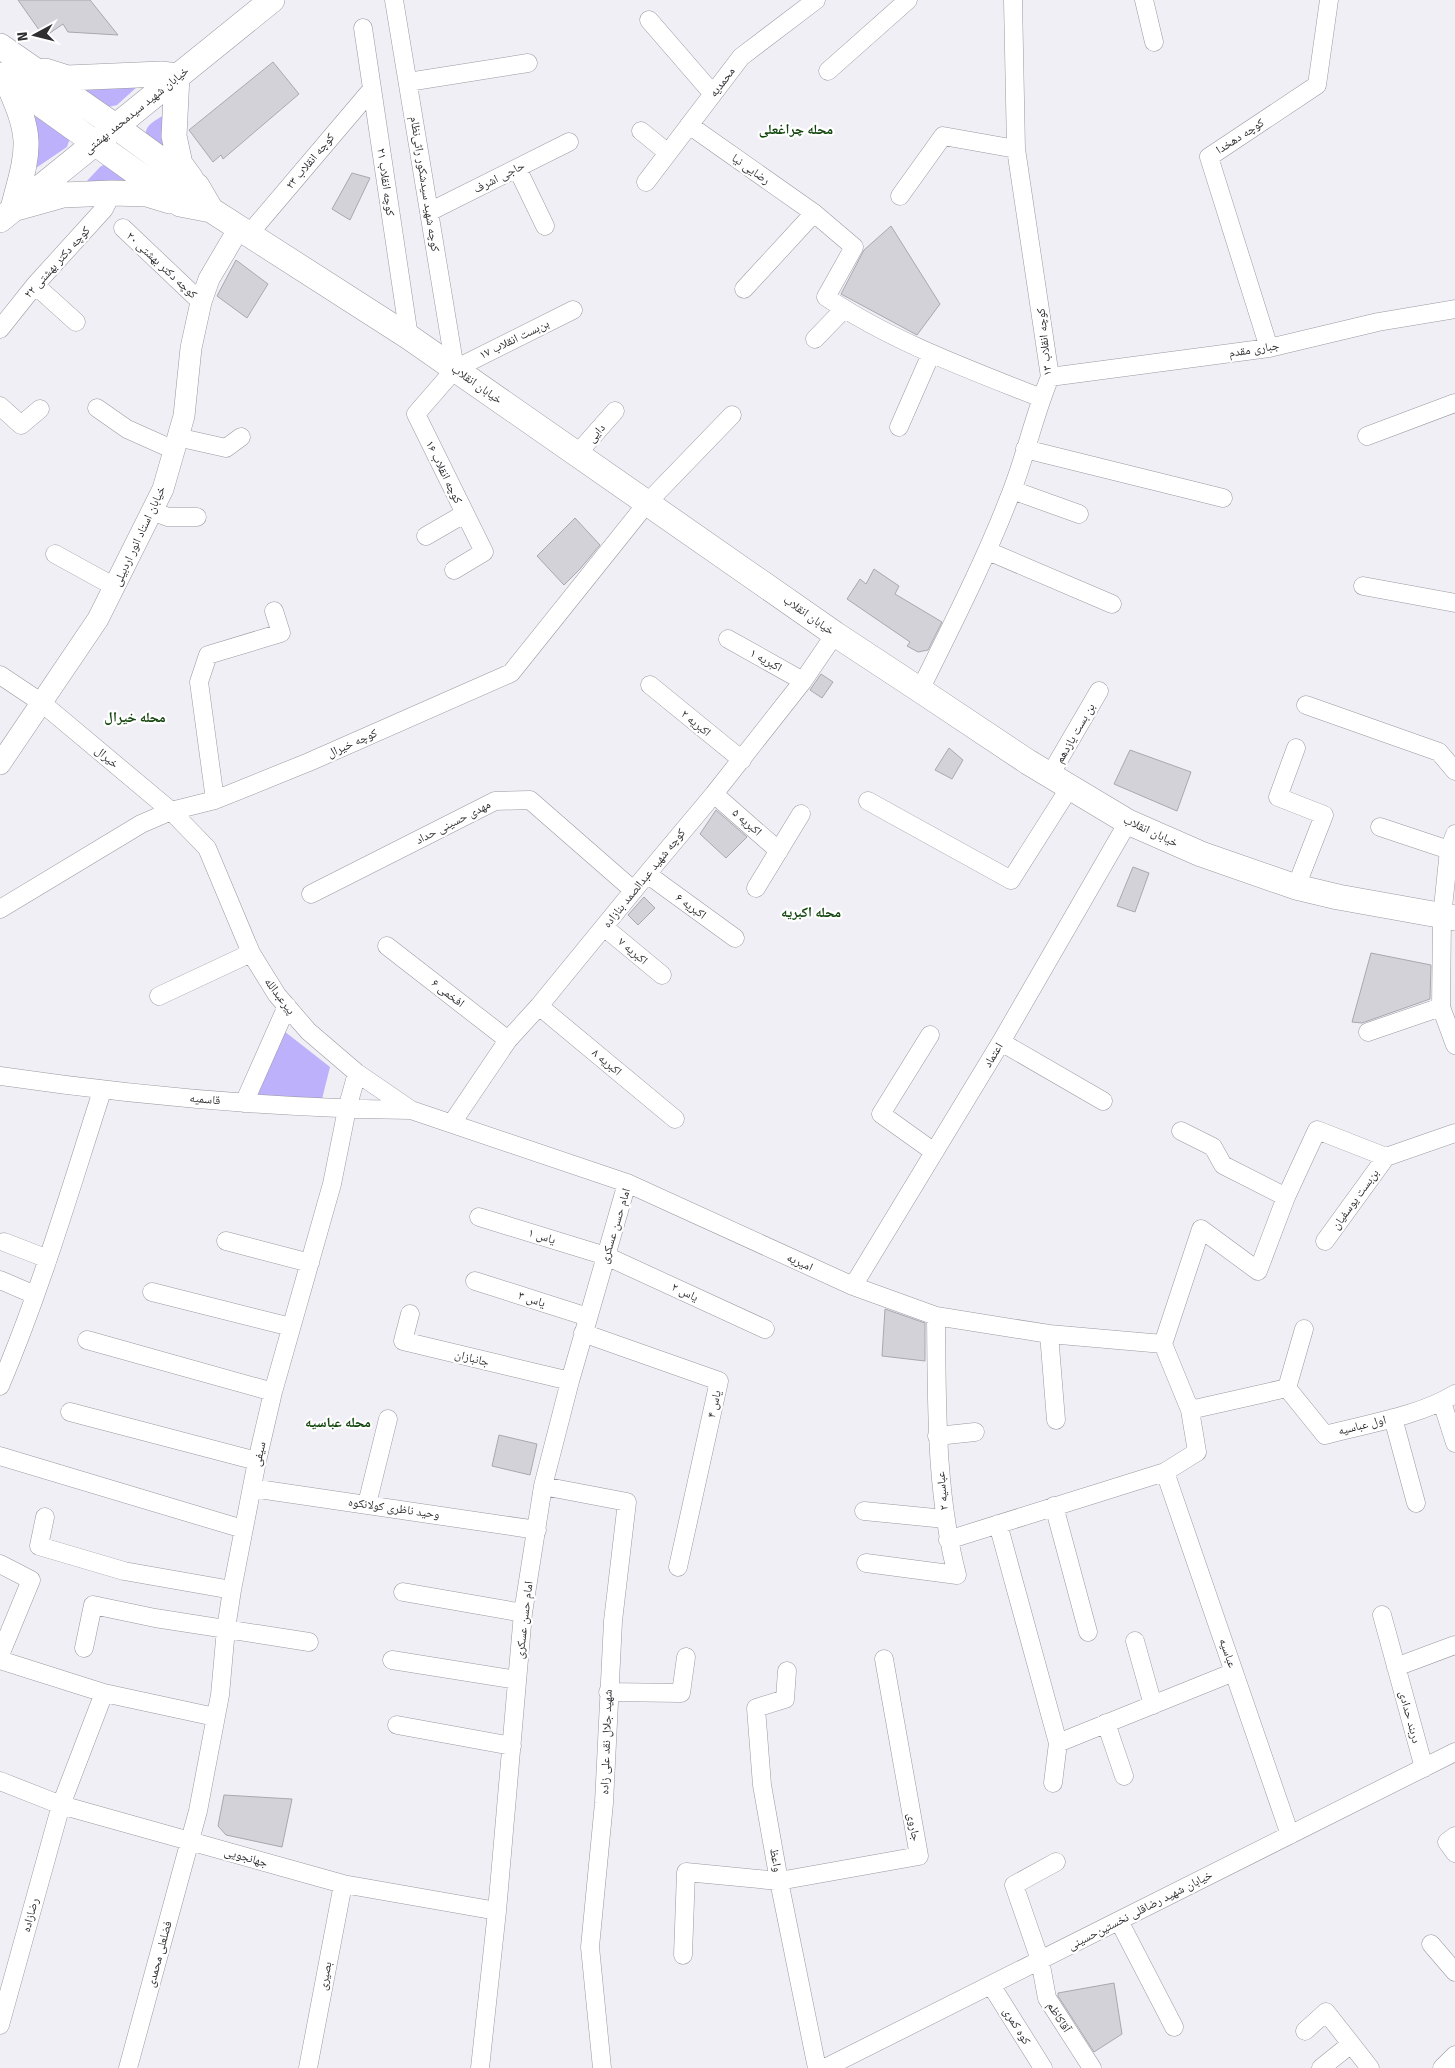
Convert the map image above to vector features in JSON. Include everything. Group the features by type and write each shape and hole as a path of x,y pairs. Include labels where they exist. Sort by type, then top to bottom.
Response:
{"main road":[{"name":"خیابان شهید سیدمحمد بهشتی","path":"6,214 272,0"},
{"path":"0,46 115,126 196,186"},
{"path":"33,68 67,78 161,74 177,76 174,136 180,164 211,210"},
{"path":"3,76 97,142 180,204"},
{"path":"3,76 21,117 26,141 24,164 6,214"},
{"path":"6,214 63,196 112,193 147,194 180,204 211,210"},
{"name":"خیابان انقلاب","path":"211,210 455,368 835,634 1060,781 1128,822 1201,854 1296,887 1338,897 1448,917"}],"street":[{"name":"کوچه شهید سیدشکور راثی‌نظام","path":"394,0 455,368"},
{"name":"محمدیه","path":"646,182 741,57 816,0"},
{"path":"828,72 908,0"},
{"name":"کوچه انقلاب ۱۳","path":"920,690 988,551 1012,490 1041,398 1050,377 1016,149 1013,0"},
{"path":"1144,0 1154,42"},
{"name":"کوچه دهخدا","path":"1269,348 1209,157 1317,85 1328,0"},
{"path":"650,20 713,94"},
{"name":"کوچه انقلاب ۲۱","path":"363,28 409,337"},
{"path":"408,82 528,63"},
{"name":"کوچه انقلاب ۲۳","path":"244,231 372,88"},
{"name":"رضایی نیا","path":"689,125 814,213 854,247 826,297 844,309 931,354 1041,398"},
{"path":"641,131 668,153"},
{"path":"900,196 943,136 1016,149"},
{"name":"حاجی اشرف","path":"429,212 568,142"},
{"path":"517,168 545,226"},
{"name":"کوچه دکتر بهشتی ۲۲","path":"0,329 35,285 104,209 112,193"},
{"path":"744,289 814,213"},
{"name":"کوچه دکتر بهشتی ۲۰","path":"123,228 201,302"},
{"name":"خیابان استاد انور اردبیلی","path":"0,764 98,619 163,489 184,416 191,348 201,302 209,279 244,231"},
{"path":"35,285 76,322"},
{"path":"815,340 844,309"},
{"name":"بن‌بست انقلاب ۱۷","path":"455,368 573,310"},
{"name":"جباری مقدم","path":"1050,377 1269,348 1378,322 1455,310"},
{"path":"899,427 931,354"},
{"name":"کوچه انقلاب ۱۶","path":"454,570 484,552 416,414 455,368"},
{"path":"1367,436 1455,403"},
{"path":"0,406 21,425 40,409"},
{"path":"97,408 127,429 176,443 226,448 241,437"},
{"name":"دایی","path":"577,454 615,411"},
{"name":"کوچه خیرال","path":"0,910 141,824 171,811 215,800 308,762 511,673 647,503 732,415"},
{"path":"1025,449 1223,498"},
{"path":"1012,490 1079,514"},
{"path":"152,512 168,517 197,517"},
{"path":"426,536 464,514"},
{"path":"988,551 1112,604"},
{"path":"55,554 115,588"},
{"path":"1363,586 1455,603"},
{"path":"215,800 199,682 208,655 281,633 274,611"},
{"name":"کوچه شهید عبدالصمد بنازاده","path":"452,1123 508,1040 539,1006 742,760 804,681 835,634"},
{"name":"اکبریه ۱","path":"728,639 804,681"},
{"name":"خیرال","path":"0,674 42,702 171,811"},
{"name":"اکبریه ۲","path":"650,685 742,760"},
{"name":"بن بست یازدهم","path":"868,801 1011,880 1060,781 1099,691"},
{"path":"1306,705 1439,752 1455,771"},
{"path":"1296,748 1278,798 1324,815 1296,887"},
{"name":"اکبریه ۵","path":"714,794 779,851"},
{"name":"مهدی حسینی حداد","path":"311,894 495,801 530,800 633,890"},
{"name":"پیرعبدالله","path":"171,811 207,848 251,953 277,995 308,1031 357,1074 412,1110 452,1123"},
{"path":"756,888 801,814"},
{"name":"اعتماد","path":"853,1286 1001,1042 1128,822"},
{"path":"1380,826 1452,842 1441,1008 1455,1044"},
{"name":"اکبریه ۶","path":"646,874 735,938"},
{"name":"اکبریه ۷","path":"604,927 662,976"},
{"name":"افخمی ۶","path":"387,946 508,1040"},
{"path":"159,996 251,953"},
{"path":"244,1103 287,1006"},
{"name":"اکبریه ۸","path":"539,1006 675,1119"},
{"path":"1368,1032 1441,1008"},
{"path":"930,1035 881,1114 934,1152"},
{"path":"1001,1042 1103,1101"},
{"name":"سیفی","path":"190,1840 198,1811 216,1717 232,1590 257,1461 273,1392 332,1184 357,1074"},
{"name":"قاسمیه","path":"0,1076 102,1091 244,1103 348,1109 412,1110"},
{"path":"0,1386 7,1350 35,1295 48,1260 102,1091"},
{"name":"امیریه","path":"452,1123 627,1183 853,1286 936,1316 1049,1334 1163,1344"},
{"path":"948,1540 1165,1472 1197,1452 1190,1410 1163,1344 1201,1228 1258,1272 1286,1197 1317,1130 1386,1157 1455,1133"},
{"path":"1181,1132 1213,1147 1224,1165 1286,1197"},
{"name":"بن‌بست یوسفیان","path":"1325,1241 1386,1157"},
{"name":"امام حسن عسکری","path":"480,2068 497,1912 523,1613 543,1486 570,1381 627,1183"},
{"name":"یاس ۱","path":"479,1217 606,1256"},
{"path":"226,1241 310,1263"},
{"path":"4,1242 48,1260"},
{"name":"یاس ۲","path":"606,1256 765,1329"},
{"path":"0,1280 35,1295"},
{"name":"یاس ۳","path":"475,1281 586,1325"},
{"path":"152,1292 291,1327"},
{"name":"جانبازان","path":"410,1314 403,1341 570,1381"},
{"name":"عباسیه ۲","path":"866,1563 957,1575 945,1519 938,1436 936,1316"},
{"name":"یاس ۴","path":"586,1325 719,1381 678,1567"},
{"path":"1190,1410 1287,1388 1304,1329"},
{"path":"1049,1334 1056,1420"},
{"path":"87,1340 273,1392"},
{"name":"اول عباسیه","path":"1287,1388 1325,1435 1393,1418 1448,1398"},
{"path":"1448,1398 1455,1443"},
{"path":"70,1412 257,1461"},
{"path":"1393,1418 1416,1503"},
{"path":"367,1504 388,1419"},
{"path":"938,1436 975,1432"},
{"path":"0,1456 243,1529"},
{"name":"عباسیه","path":"1165,1472 1290,1835"},
{"name":"شهید جلال نقد علی زاده","path":"543,1486 627,1502 613,1621 604,1803 590,1946 602,2068"},
{"name":"وحید ناظری کولانکوه","path":"252,1488 536,1530"},
{"path":"1054,1506 1088,1632"},
{"path":"864,1511 945,1519"},
{"path":"45,1517 39,1546 124,1571 232,1590"},
{"path":"998,1524 1058,1743 1053,1783"},
{"path":"0,1564 31,1580 0,1656"},
{"path":"403,1592 523,1613"},
{"path":"84,1648 93,1605 155,1618 309,1642"},
{"name":"دربند حدادی","path":"1382,1615 1424,1768"},
{"path":"1135,1641 1153,1705"},
{"path":"1396,1667 1455,1645"},
{"path":"608,1692 681,1693 686,1657"},
{"name":"جاروی","path":"779,1882 919,1856 884,1659"},
{"path":"0,1660 104,1692 216,1717"},
{"path":"392,1660 517,1680"},
{"name":"واعظ","path":"787,1671 786,1699 756,1708 762,1785 779,1882 818,2068"},
{"path":"1058,1743 1234,1672"},
{"name":"رضازاده","path":"0,2025 61,1804 104,1692"},
{"path":"1106,1723 1124,1776"},
{"path":"397,1725 512,1746"},
{"name":"خیابان شهید رضاقلی نخستین‌حسینی","path":"825,2068 1455,1752"},
{"name":"جهانجویی","path":"0,1781 61,1804 343,1884 497,1912"},
{"path":"1455,1836 1447,1842 1455,1853"},
{"name":"فضلعلی محمدی","path":"128,2068 190,1840"},
{"name":"آقاکاظم","path":"1056,1862 1014,1885 1040,1960 1047,1998 1092,2068"},
{"path":"684,1955 686,1872 779,1882"},
{"name":"بصیری","path":"308,2068 343,1884"},
{"path":"1119,1921 1174,2027"},
{"path":"1432,1944 1455,1972"},
{"name":"کوه کمری","path":"992,1985 1044,2068"},
{"path":"1305,2031 1326,2012 1370,2068"},
{"path":"1321,2068 1351,2044"},
{"path":"1442,2068 1455,2054"}],"shaded area":[{"path":"79,86 98,89 138,86 117,105 104,108"},
{"path":"35,115 70,138 67,147 33,170 36,138"},
{"path":"162,116 167,121 163,149 146,135 147,129 151,124"},
{"path":"107,163 136,181 86,182 100,167"},
{"path":"284,1031 330,1067 322,1099 255,1095"}],"building":[{"path":"18,0 90,0 118,35 68,32 63,24 44,37"},
{"path":"273,62 299,94 223,159 221,155 213,162 189,130"},
{"path":"352,173 370,178 350,220 332,209"},
{"path":"891,226 940,304 917,335 841,294 864,250"},
{"path":"236,260 268,284 247,318 217,296"},
{"path":"575,518 600,545 564,585 537,556"},
{"path":"874,569 899,586 895,594 942,622 928,650 918,652 907,646 910,642 847,599 860,579 866,584"},
{"path":"821,674 833,682 822,698 810,690"},
{"path":"949,748 963,760 952,779 935,770"},
{"path":"1130,750 1191,772 1177,811 1114,784"},
{"path":"716,810 747,837 726,858 700,834"},
{"path":"1133,867 1149,873 1135,912 1117,906"},
{"path":"644,897 655,908 638,925 628,915"},
{"path":"1371,953 1431,965 1430,999 1362,1023 1352,1022"},
{"path":"885,1309 925,1323 925,1361 882,1356"},
{"path":"499,1435 537,1444 530,1475 492,1466"},
{"path":"224,1795 292,1799 282,1847 226,1835 218,1826"},
{"path":"1114,1983 1122,2034 1094,2052 1058,1996 1058,1993"}],"district":[{"name":"محله چراغعلی","path":"796,129"},
{"name":"محله خیرال","path":"135,717"},
{"name":"محله اکبریه","path":"811,912"},
{"name":"محله عباسیه","path":"338,1422"}]}
